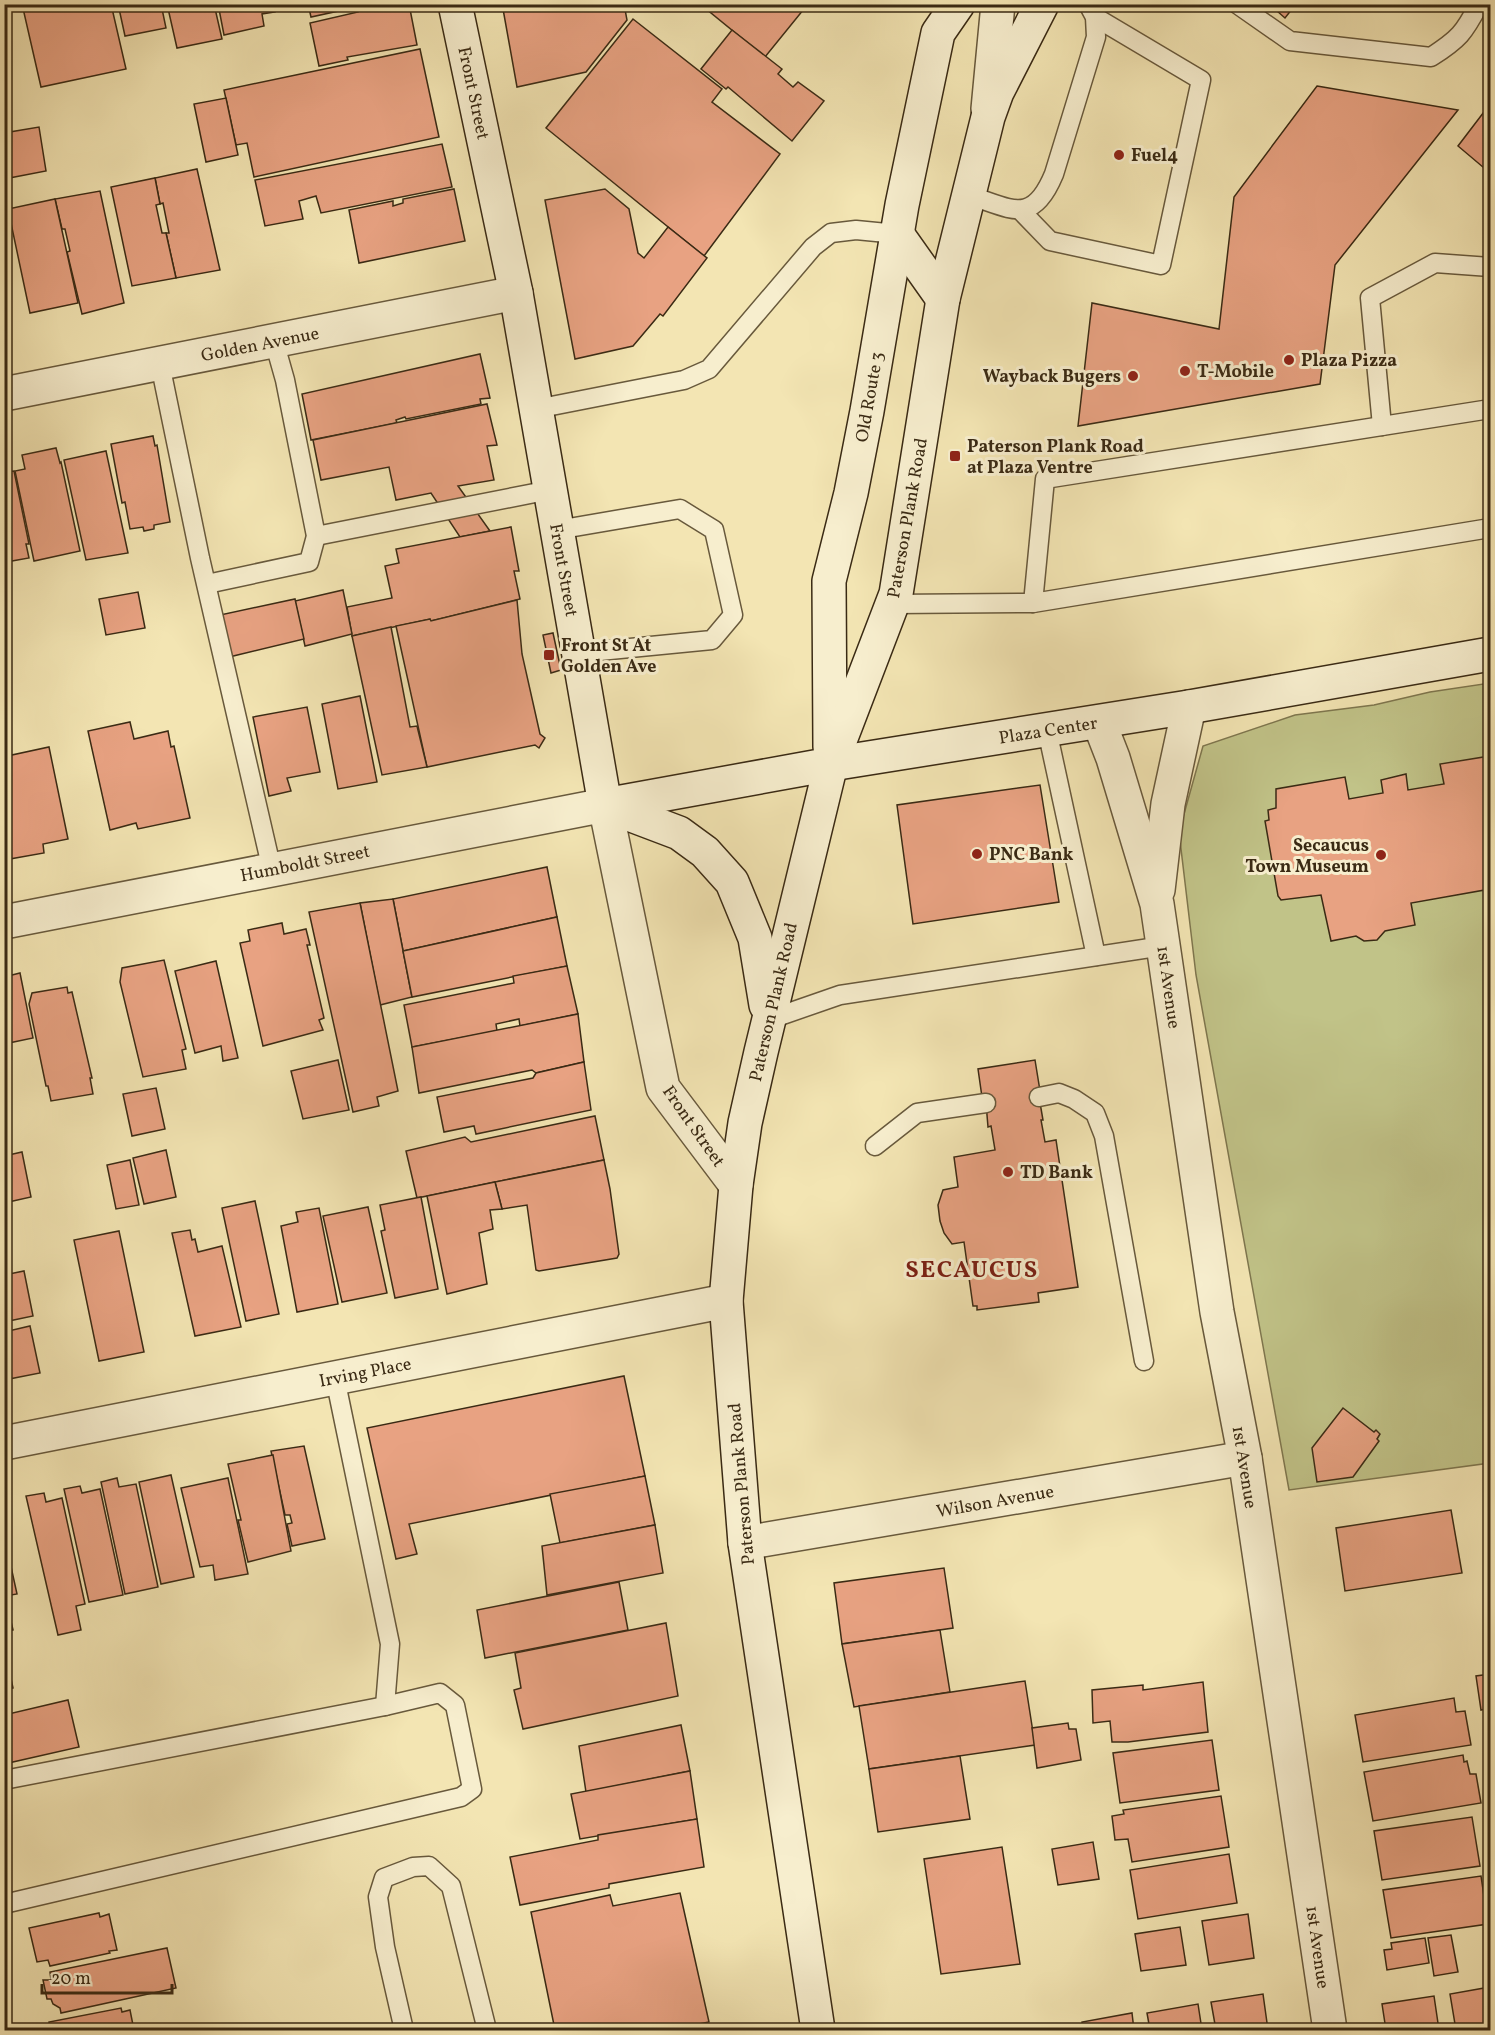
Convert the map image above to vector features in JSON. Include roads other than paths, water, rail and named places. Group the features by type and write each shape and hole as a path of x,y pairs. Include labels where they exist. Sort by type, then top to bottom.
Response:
{"street":[{"name":"Front Street","path":"455,4 516,293 605,804 663,1088 736,1185"},
{"path":"941,19 958,4"},
{"path":"988,117 998,4"},
{"name":"Paterson Plank Road","path":"818,2031 745,1543 726,1301 736,1185 745,1122 768,1020 831,764 896,594 943,299 988,117 997,93 1042,4"},
{"name":"Old Route 3","path":"831,764 829,580 851,493 897,234 941,19"},
{"path":"897,234 943,299"},
{"name":"Golden Avenue","path":"4,394 516,293"},
{"name":"Plaza Center","path":"605,804 831,764 1189,707 1491,654"},
{"name":"1st Avenue","path":"1157,904 1168,804 1189,707"},
{"name":"1st Avenue","path":"1099,722 1113,759 1157,904 1217,1312 1245,1458 1330,2031"},
{"path":"605,804 680,833 705,852 732,882 755,938 768,1020"},
{"name":"Humboldt Street","path":"4,922 605,804"},
{"name":"Irving Place","path":"4,1443 726,1301"},
{"name":"Wilson Avenue","path":"745,1543 1245,1458"}],"lane":[{"path":"1237,4 1290,41 1431,57 1451,44 1466,30 1479,4"},
{"path":"1021,211 1035,205 1048,190 1054,174 1096,37 1091,11"},
{"path":"968,195 1021,211 1050,241 1161,265 1201,80 1091,11"},
{"path":"536,409 684,380 709,369 813,247 831,233 856,230 897,234"},
{"path":"1382,426 1370,298 1435,263 1491,267"},
{"path":"207,584 309,562 316,536 285,380 274,341"},
{"path":"160,363 272,870"},
{"path":"1033,603 1044,479 1491,409"},
{"path":"316,536 550,490"},
{"path":"557,530 680,509 714,530 733,615 712,640 579,653"},
{"path":"892,604 1033,603 1491,528"},
{"path":"1047,730 1096,956"},
{"path":"768,1020 840,994 1163,946"},
{"path":"1039,1097 1059,1093 1074,1099 1095,1113 1104,1136 1144,1361"},
{"path":"875,1146 917,1113 986,1103"},
{"path":"335,1378 390,1644 385,1706"},
{"path":"4,1780 385,1706 440,1693 455,1705 472,1789 461,1797 4,1904"},
{"path":"404,2031 385,1947 378,1897 384,1878 413,1867 429,1866 451,1886 487,2031"}],"place":[{"name":"Fuel4","path":"1119,155"},
{"name":"Plaza Pizza","path":"1289,360"},
{"name":"T-Mobile","path":"1185,371"},
{"name":"Wayback Bugers","path":"1133,376"},
{"name":"Paterson Plank Road at Plaza Ventre","path":"955,456"},
{"name":"Front St At Golden Ave","path":"549,655"},
{"name":"PNC Bank","path":"977,854"},
{"name":"Secaucus Town Museum","path":"1381,855"},
{"name":"TD Bank","path":"1008,1172"}],"district":[{"name":"SECAUCUS","path":"972,1269"}]}
